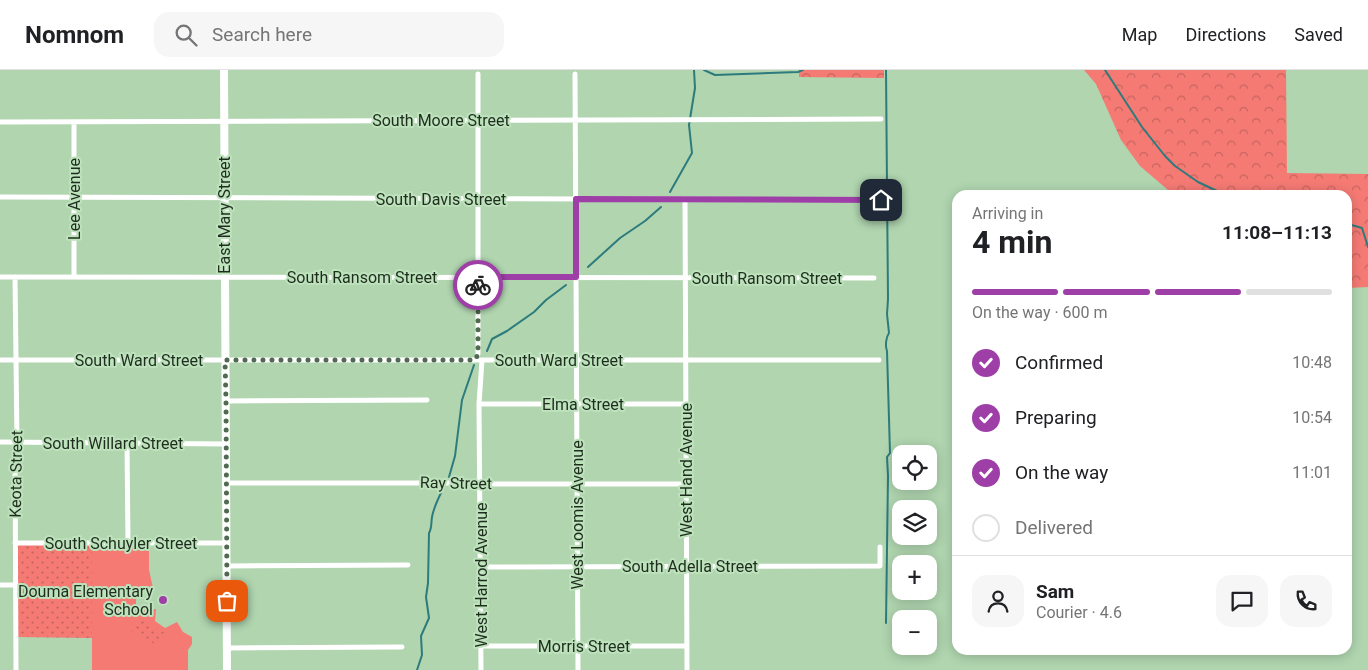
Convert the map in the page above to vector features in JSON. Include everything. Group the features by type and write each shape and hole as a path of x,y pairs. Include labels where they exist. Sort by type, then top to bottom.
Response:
{"main road":[{"name":"East Mary Street","path":"224,70 227,670"}],"street":[{"path":"475,360 478,354 478,74"},
{"name":"West Loomis Avenue","path":"575,74 578,670"},
{"name":"South Moore Street","path":"0,122 881,119"},
{"name":"Lee Avenue","path":"74,122 74,277"},
{"name":"South Davis Street","path":"0,198 881,200"},
{"name":"West Hand Avenue","path":"685,199 687,670"},
{"name":"South Ransom Street","path":"0,277 874,278"},
{"name":"Keota Street","path":"15,277 17,442 15,450 16,670"},
{"name":"South Ward Street","path":"0,360 878,360"},
{"name":"West Harrod Avenue","path":"481,670 479,404 482,360"},
{"path":"226,401 427,400"},
{"name":"Elma Street","path":"479,404 686,404"},
{"name":"South Willard Street","path":"0,442 226,444"},
{"path":"126,443 128,543"},
{"name":"Ray Street","path":"226,482 686,484"},
{"name":"South Schuyler Street","path":"15,543 227,542"},
{"name":"South Adella Street","path":"480,567 880,566 880,546"},
{"path":"227,566 408,565"},
{"path":"0,585 16,585"},
{"name":"Morris Street","path":"481,646 687,646"},
{"path":"227,648 402,648"}],"green space":[{"path":"799,70 884,70 884,78 799,77"},
{"path":"1084,70 1286,70 1287,173 1368,174 1368,287 1352,288 1352,190 1168,190 1140,166 1121,140 1096,84"},
{"path":"15,543 92,543 92,638 16,637"},
{"path":"123,543 149,543 149,570 153,588 142,588 136,592 136,605 143,610 156,609 155,621 165,628 177,622 183,632 192,637 192,644 188,650 188,670 92,670 92,549 118,549"},
{"path":"139,618 165,633 158,646 131,631"}],"waterway":[{"path":"670,192 692,153 689,125 695,88 694,70"},
{"path":"704,70 715,75 798,72 803,70"},
{"path":"886,70 887,314 889,333 886,344 890,453 887,457 886,623"},
{"path":"1105,70 1142,127 1165,156 1175,166 1198,182 1215,190"},
{"path":"588,267 620,238 645,221 661,207"},
{"path":"1352,225 1362,228 1368,247"},
{"path":"487,351 492,339 534,312 566,285"},
{"path":"449,477 455,456 462,400 474,365"},
{"path":"417,670 422,655 421,636 429,618 426,597 429,533 434,509 444,487"}],"way so far":[{"path":"227,601 225,360 475,360 478,354 478,285"}],"place":[{"name":"Douma Elementary School","path":"163,600"}],"route":[{"path":"478,285 478,277 576,277 576,199 881,200"}]}
